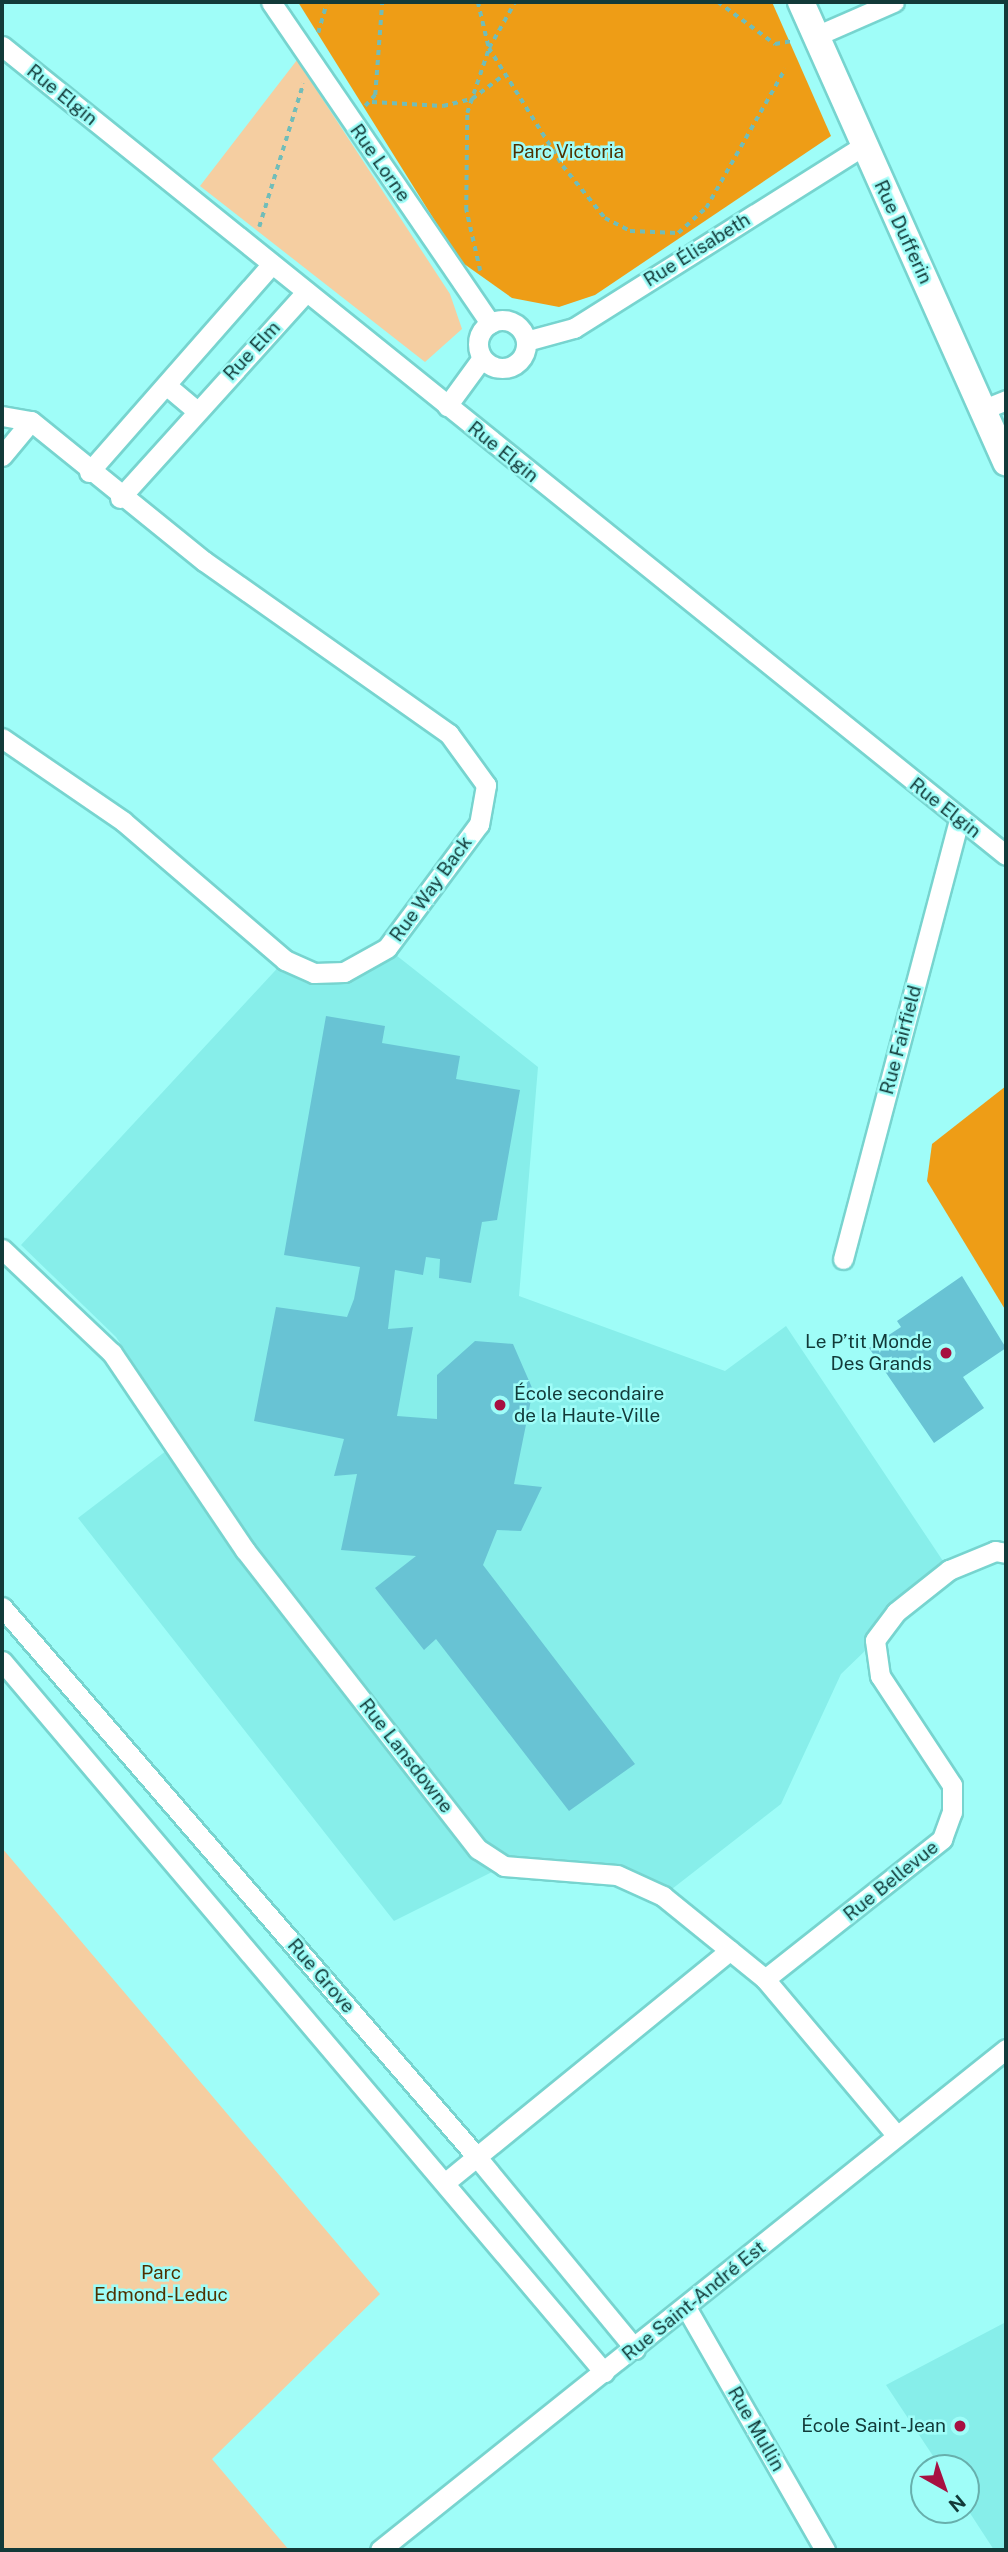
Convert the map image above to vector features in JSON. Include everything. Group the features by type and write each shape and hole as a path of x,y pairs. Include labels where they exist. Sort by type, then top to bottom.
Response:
{"main road":[{"name":"Rue Dufferin","path":"802,2 863,146 995,404 1005,453"}],"street":[{"name":"Rue Lorne","path":"271,2 309,63 490,323"},
{"path":"816,36 894,2"},
{"name":"Rue Elgin","path":"2,46 959,820 1006,855"},
{"name":"Rue Élisabeth","path":"526,341 574,327 863,146"},
{"path":"89,472 272,264"},
{"name":"Rue Elm","path":"120,498 306,292"},
{"path":"447,406 482,358 479,338 490,323 508,321 526,341 514,364 496,367 482,358"},
{"path":"166,385 197,411"},
{"path":"2,416 31,421 120,498"},
{"path":"2,456 31,421"},
{"name":"Rue Way Back","path":"2,738 123,821 285,960 314,972 344,972 387,948 479,824 486,785 449,734 120,498"},
{"name":"Rue Fairfield","path":"843,1259 959,820"},
{"name":"Rue Lansdowne","path":"2,1249 112,1353 246,1550 478,1849 504,1866 617,1875 663,1896 765,1979 897,2136"},
{"name":"Rue Bellevue","path":"765,1979 942,1839 952,1812 951,1785 880,1676 875,1640 896,1612 949,1570 995,1551 1006,1553"},
{"name":"Rue Grove","path":"2,1606 476,2156 635,2349"},
{"name":"Rue Grove","path":"2,1661 447,2180 604,2372"},
{"path":"447,2180 730,1951"},
{"name":"Rue Saint-André Est","path":"380,2550 687,2308 1006,2049"},
{"name":"Rue Mullin","path":"687,2308 825,2550"}],"path":[{"path":"246,243 261,225 327,2"},
{"path":"372,102 383,38 382,2"},
{"path":"478,2 489,48 564,166 605,218 657,236 678,233 706,208 785,69"},
{"path":"481,277 466,210 463,159 472,99 489,48 515,2"},
{"path":"718,2 775,44 816,36"},
{"path":"348,117 372,102 412,108 472,99 505,74"}],"shaded area":[{"name":"École secondaire de la Haute-Ville","path":"387,948 538,1067 519,1296 725,1371 786,1326 949,1570 841,1674 781,1804 663,1896 617,1875 504,1866 394,1921 78,1518 183,1438 116,1337 21,1245 285,960 314,973"},
{"name":"École Saint-Jean","path":"1006,2322 1006,2550 994,2550 977,2524 980,2524 980,2454 932,2454 886,2385"}],"green space":[{"name":"Parc Victoria","path":"298,2 772,2 831,136 595,295 559,307 512,298 460,261"},
{"path":"297,60 450,294 462,329 425,362 200,186"},
{"path":"1006,1086 1006,1311 927,1181 932,1144"},
{"name":"Parc Edmond-Leduc","path":"2,1848 380,2294 212,2459 289,2550 2,2550"}],"building":[{"path":"326,1016 385,1026 382,1043 460,1056 456,1079 520,1090 497,1220 482,1222 471,1283 439,1278 440,1259 426,1257 423,1275 395,1270 388,1329 413,1327 397,1416 437,1419 437,1375 475,1341 513,1344 533,1390 514,1484 542,1487 521,1531 497,1530 483,1565 635,1764 569,1811 436,1639 424,1650 375,1588 416,1556 341,1550 357,1474 334,1476 344,1439 254,1421 276,1307 347,1317 354,1299 360,1267 284,1255"},
{"path":"962,1276 1006,1348 963,1377 984,1408 934,1443 869,1348 901,1327 897,1321"}],"place":[{"name":"Le P’tit Monde Des Grands","path":"946,1353"},
{"name":"École secondaire de la Haute-Ville","path":"500,1405"},
{"name":"École Saint-Jean","path":"960,2426"}]}
